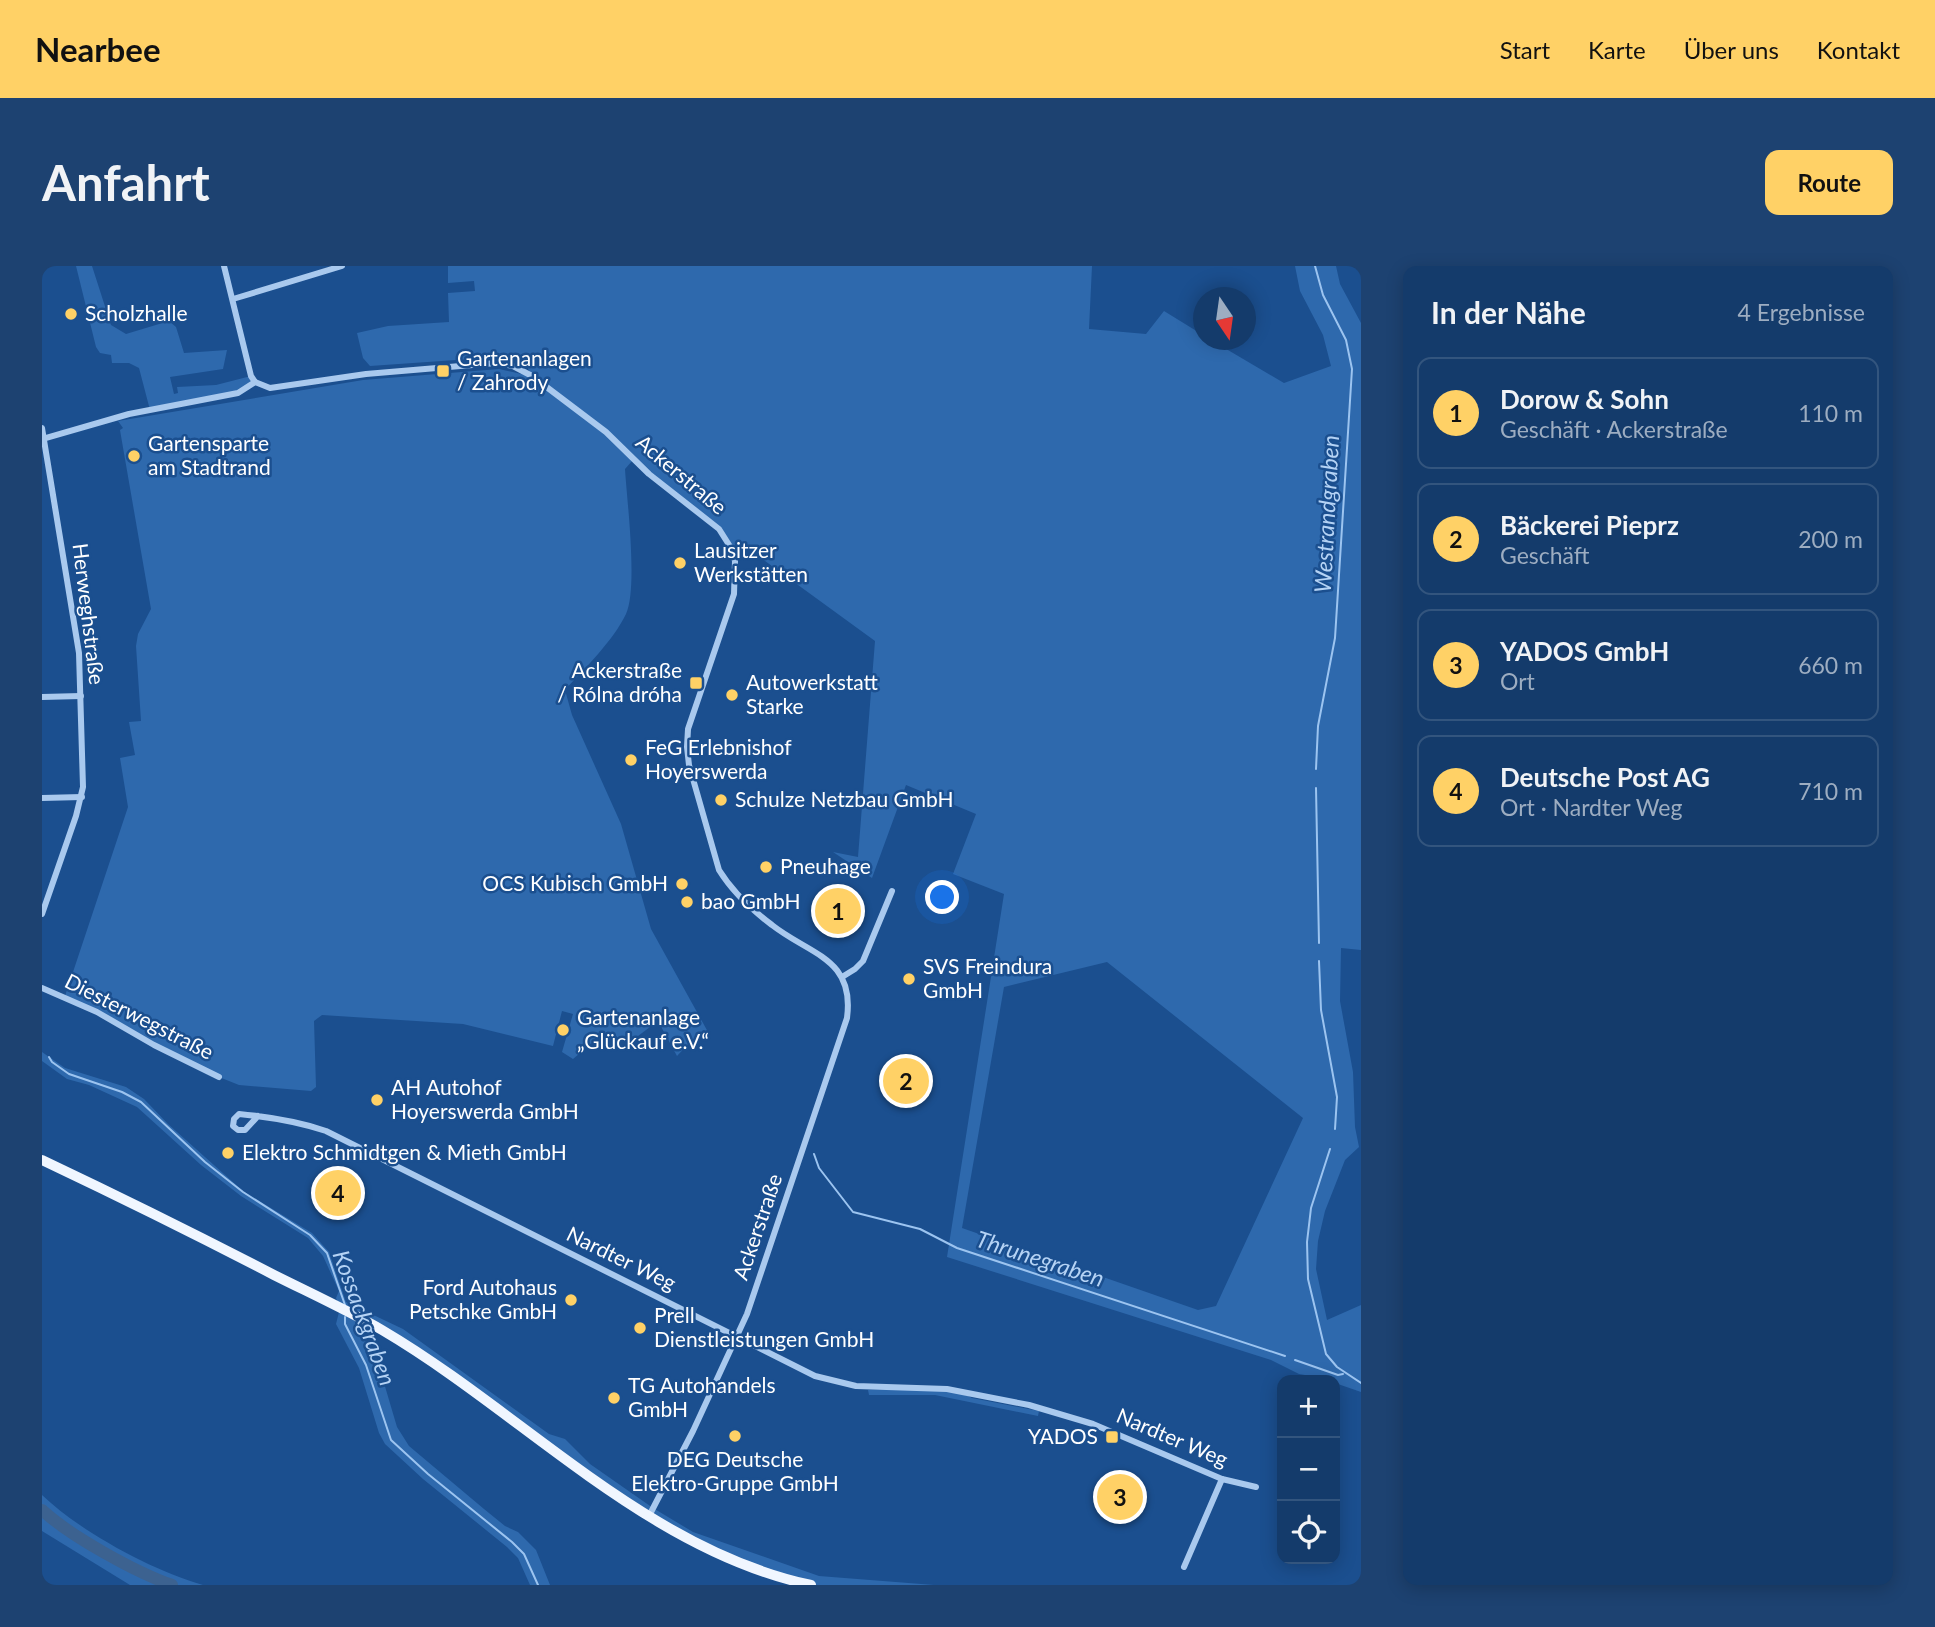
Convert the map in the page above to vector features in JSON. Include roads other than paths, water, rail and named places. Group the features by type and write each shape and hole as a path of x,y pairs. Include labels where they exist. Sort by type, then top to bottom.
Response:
{"main road":[{"path":"42,1160 352,1314 420,1354 649,1516 708,1550 766,1573 811,1585"}],"street":[{"path":"43,439 129,414 238,393 255,382 251,376 224,266"},
{"path":"233,299 342,266"},
{"name":"Ackerstraße","path":"255,382 270,388 366,374 496,363 513,366 532,376 606,432 633,460 719,529 731,548 735,561 734,594 688,729 689,765 719,870 726,881 771,925 797,943 825,957 842,977 849,995 847,1018 747,1314 693,1431 649,1516"},
{"name":"Herweghstraße","path":"42,428 76,635 81,696 82,797 42,914"},
{"path":"42,697 81,696"},
{"path":"42,798 82,797"},
{"path":"842,977 863,961 892,891"},
{"name":"Diesterwegstraße","path":"42,988 97,1012 154,1045 219,1077"},
{"name":"Nardter Weg","path":"258,1116 295,1121 326,1131 801,1371 834,1382 865,1387 947,1389 1011,1400 1120,1435 1222,1479 1256,1487"},
{"path":"1184,1567 1222,1479"}],"waterway":[{"name":"Westrandgraben","path":"1315,266 1323,295 1346,340 1352,369 1335,638 1318,726 1316,769"},
{"name":"Westrandgraben","path":"1316,788 1319,943"},
{"name":"Westrandgraben","path":"1319,961 1321,1010 1337,1097 1335,1129"},
{"name":"Kossackgraben","path":"49,1057 69,1074 122,1092 141,1102 205,1162 243,1192 310,1235 327,1253 345,1305"},
{"name":"Westrandgraben","path":"1330,1149 1311,1208 1307,1242 1308,1279 1326,1354 1337,1367 1361,1383"},
{"name":"Thrunegraben","path":"814,1154 819,1168 853,1212 920,1229 957,1248 1285,1356"},
{"name":"Kossackgraben","path":"345,1317 345,1324 366,1365 391,1440 428,1474 512,1542 524,1554 538,1585"},
{"name":"Thrunegraben","path":"1295,1360 1338,1375 1343,1374"},
{"path":"42,1510 69,1531 104,1552 172,1585"}],"place":[{"name":"Scholzhalle","path":"71,314"},
{"name":"Gartenanlagen / Zahrody","path":"443,371"},
{"name":"Gartensparte am Stadtrand","path":"134,456"},
{"name":"Lausitzer Werkstätten","path":"680,563"},
{"name":"Ackerstraße / Rólna dróha","path":"696,683"},
{"name":"Autowerkstatt Starke","path":"732,695"},
{"name":"FeG Erlebnishof Hoyerswerda","path":"631,760"},
{"name":"Schulze Netzbau GmbH","path":"721,800"},
{"name":"Pneuhage","path":"766,867"},
{"name":"OCS Kubisch GmbH","path":"682,884"},
{"name":"bao GmbH","path":"687,902"},
{"name":"Dorow & Sohn","path":"838,911"},
{"name":"SVS Freindura GmbH","path":"909,979"},
{"name":"Gartenanlage „Glückauf e.V.“","path":"563,1030"},
{"name":"Bäckerei Pieprz","path":"906,1081"},
{"name":"AH Autohof Hoyerswerda GmbH","path":"377,1100"},
{"name":"Elektro Schmidtgen & Mieth GmbH","path":"228,1153"},
{"name":"Deutsche Post AG","path":"338,1193"},
{"name":"Ford Autohaus Petschke GmbH","path":"571,1300"},
{"name":"Prell Dienstleistungen GmbH","path":"640,1328"},
{"name":"TG Autohandels GmbH","path":"614,1398"},
{"name":"DEG Deutsche Elektro-Gruppe GmbH","path":"735,1436"},
{"name":"YADOS","path":"1112,1437"},
{"name":"YADOS GmbH","path":"1120,1497"}]}
